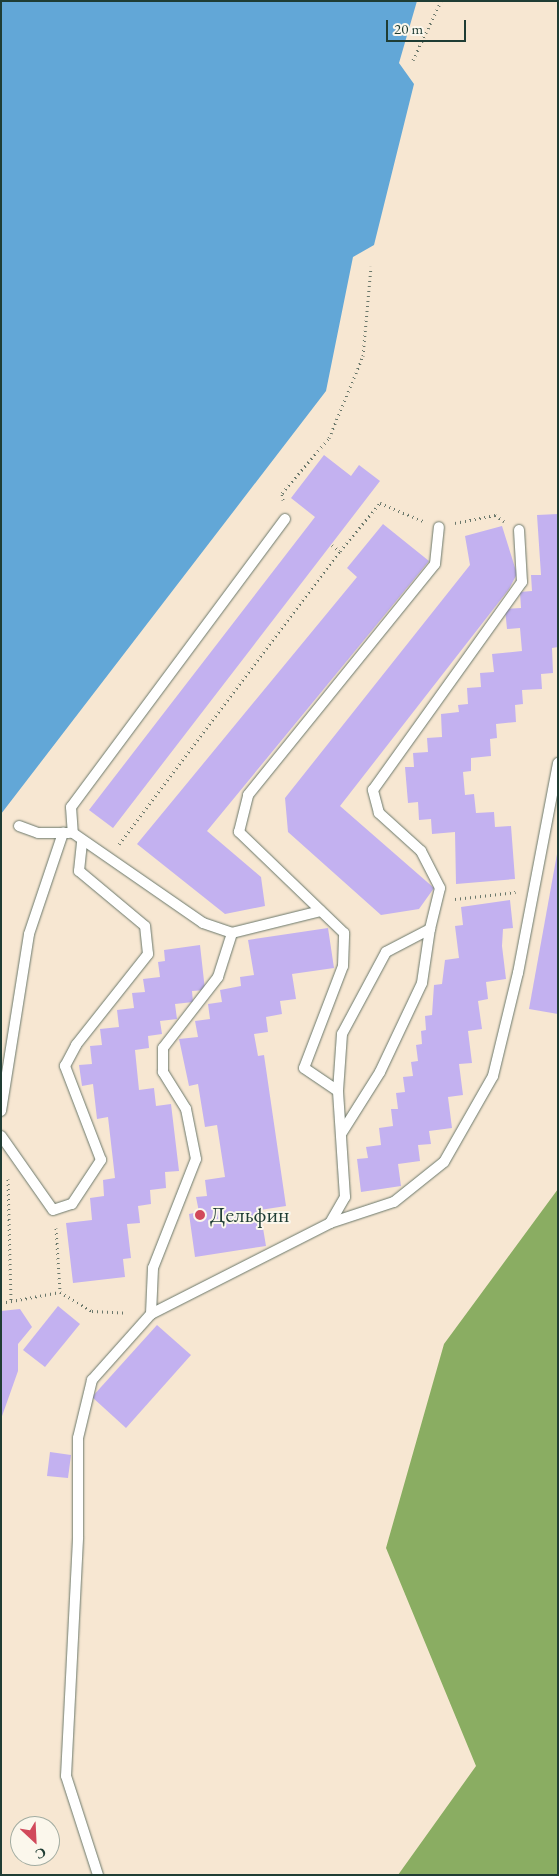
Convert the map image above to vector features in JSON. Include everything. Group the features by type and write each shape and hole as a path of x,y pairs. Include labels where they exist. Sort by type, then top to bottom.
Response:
{"lane":[{"path":"1,1111 29,934 68,833 71,807 284,519"},
{"path":"338,1091 304,1068 343,966 344,933 239,832 248,795 435,564 439,527"},
{"path":"341,1134 380,1072 422,983 430,929 440,888 421,851 379,813 373,790 522,582 519,530"},
{"path":"98,1875 66,1776 78,1537 78,1438 92,1380 151,1314 330,1223 394,1202 444,1162 493,1076 534,890 558,762"},
{"path":"20,826 38,833 68,833 82,840 203,923 232,933 320,911"},
{"path":"1,1136 53,1210 72,1204 101,1160 65,1066 76,1045 148,954 145,926 79,871 82,840"},
{"path":"330,1223 345,1197 338,1091 342,1034 386,952 430,929"},
{"path":"151,1314 153,1268 196,1159 186,1109 162,1072 163,1048 218,977 232,933"}],"path":[{"path":"414,60 441,1"},
{"path":"329,438 363,356 371,266"},
{"path":"108,859 340,551"},
{"path":"437,902 534,890"},
{"path":"53,1210 61,1255 60,1292"},
{"path":"1,1303 60,1292 92,1311 151,1314"}],"green space":[{"path":"558,1189 558,1875 398,1875 476,1766 386,1548 444,1344"}],"water":[{"path":"1,1 417,1 399,63 414,84 374,245 353,257 326,391 1,814"}],"building":[{"path":"324,455 351,476 359,465 380,481 113,828 89,810 315,517 291,498"},
{"path":"558,514 558,647 552,648 553,673 541,674 542,689 522,690 523,704 515,705 516,722 496,724 497,738 490,739 491,756 471,758 471,771 463,772 465,795 474,794 476,813 494,812 495,827 511,826 515,879 456,884 455,832 432,834 431,819 419,820 418,802 408,803 405,767 414,767 413,753 428,752 427,738 442,737 441,714 459,712 458,705 468,704 467,688 481,687 480,673 494,672 492,654 522,651 520,628 507,629 505,609 521,608 520,592 532,591 531,575 541,575 537,515"},
{"path":"383,524 429,561 207,831 261,877 265,906 225,914 137,844 357,577 347,568"},
{"path":"502,526 517,574 509,589 340,806 434,888 419,909 381,915 288,832 285,798 470,565 465,536"},
{"path":"558,854 558,1014 529,1009"},
{"path":"510,900 513,928 503,929 502,946 506,979 486,982 488,999 478,1001 482,1029 468,1031 472,1063 459,1064 463,1095 448,1097 452,1128 429,1131 431,1144 418,1145 420,1161 398,1164 401,1186 361,1192 357,1159 368,1158 366,1147 381,1145 379,1128 393,1126 391,1109 398,1109 396,1093 405,1092 403,1077 413,1076 411,1062 418,1061 416,1045 422,1044 421,1031 426,1030 425,1016 432,1015 434,985 442,984 445,960 459,958 455,926 463,925 461,907"},
{"path":"328,928 334,968 292,974 296,999 280,1001 282,1014 266,1017 268,1032 254,1034 258,1056 264,1055 286,1206 260,1210 266,1246 195,1257 189,1214 199,1212 196,1197 207,1196 205,1180 225,1177 217,1125 205,1127 198,1084 189,1086 179,1039 198,1037 195,1021 210,1019 208,1004 222,1002 220,990 241,986 240,977 254,975 248,940"},
{"path":"200,945 205,990 192,991 193,1002 175,1004 177,1019 160,1021 162,1034 148,1036 149,1048 135,1050 139,1090 154,1088 156,1106 171,1104 179,1171 165,1172 166,1188 150,1190 151,1204 138,1206 140,1223 127,1224 131,1258 123,1259 125,1277 73,1283 66,1223 92,1220 90,1198 104,1196 103,1180 115,1178 108,1117 97,1119 93,1084 82,1086 79,1065 92,1064 90,1046 102,1045 100,1029 119,1027 117,1010 134,1008 132,993 145,992 143,979 160,977 158,962 165,961 164,950"},
{"path":"58,1306 80,1324 45,1367 23,1350"},
{"path":"20,1309 32,1327 18,1344 18,1371 1,1419 1,1311"},
{"path":"157,1325 191,1355 126,1428 92,1397"},
{"path":"50,1452 71,1455 68,1478 47,1476"}],"place":[{"name":"Дельфин","path":"200,1215"}]}
